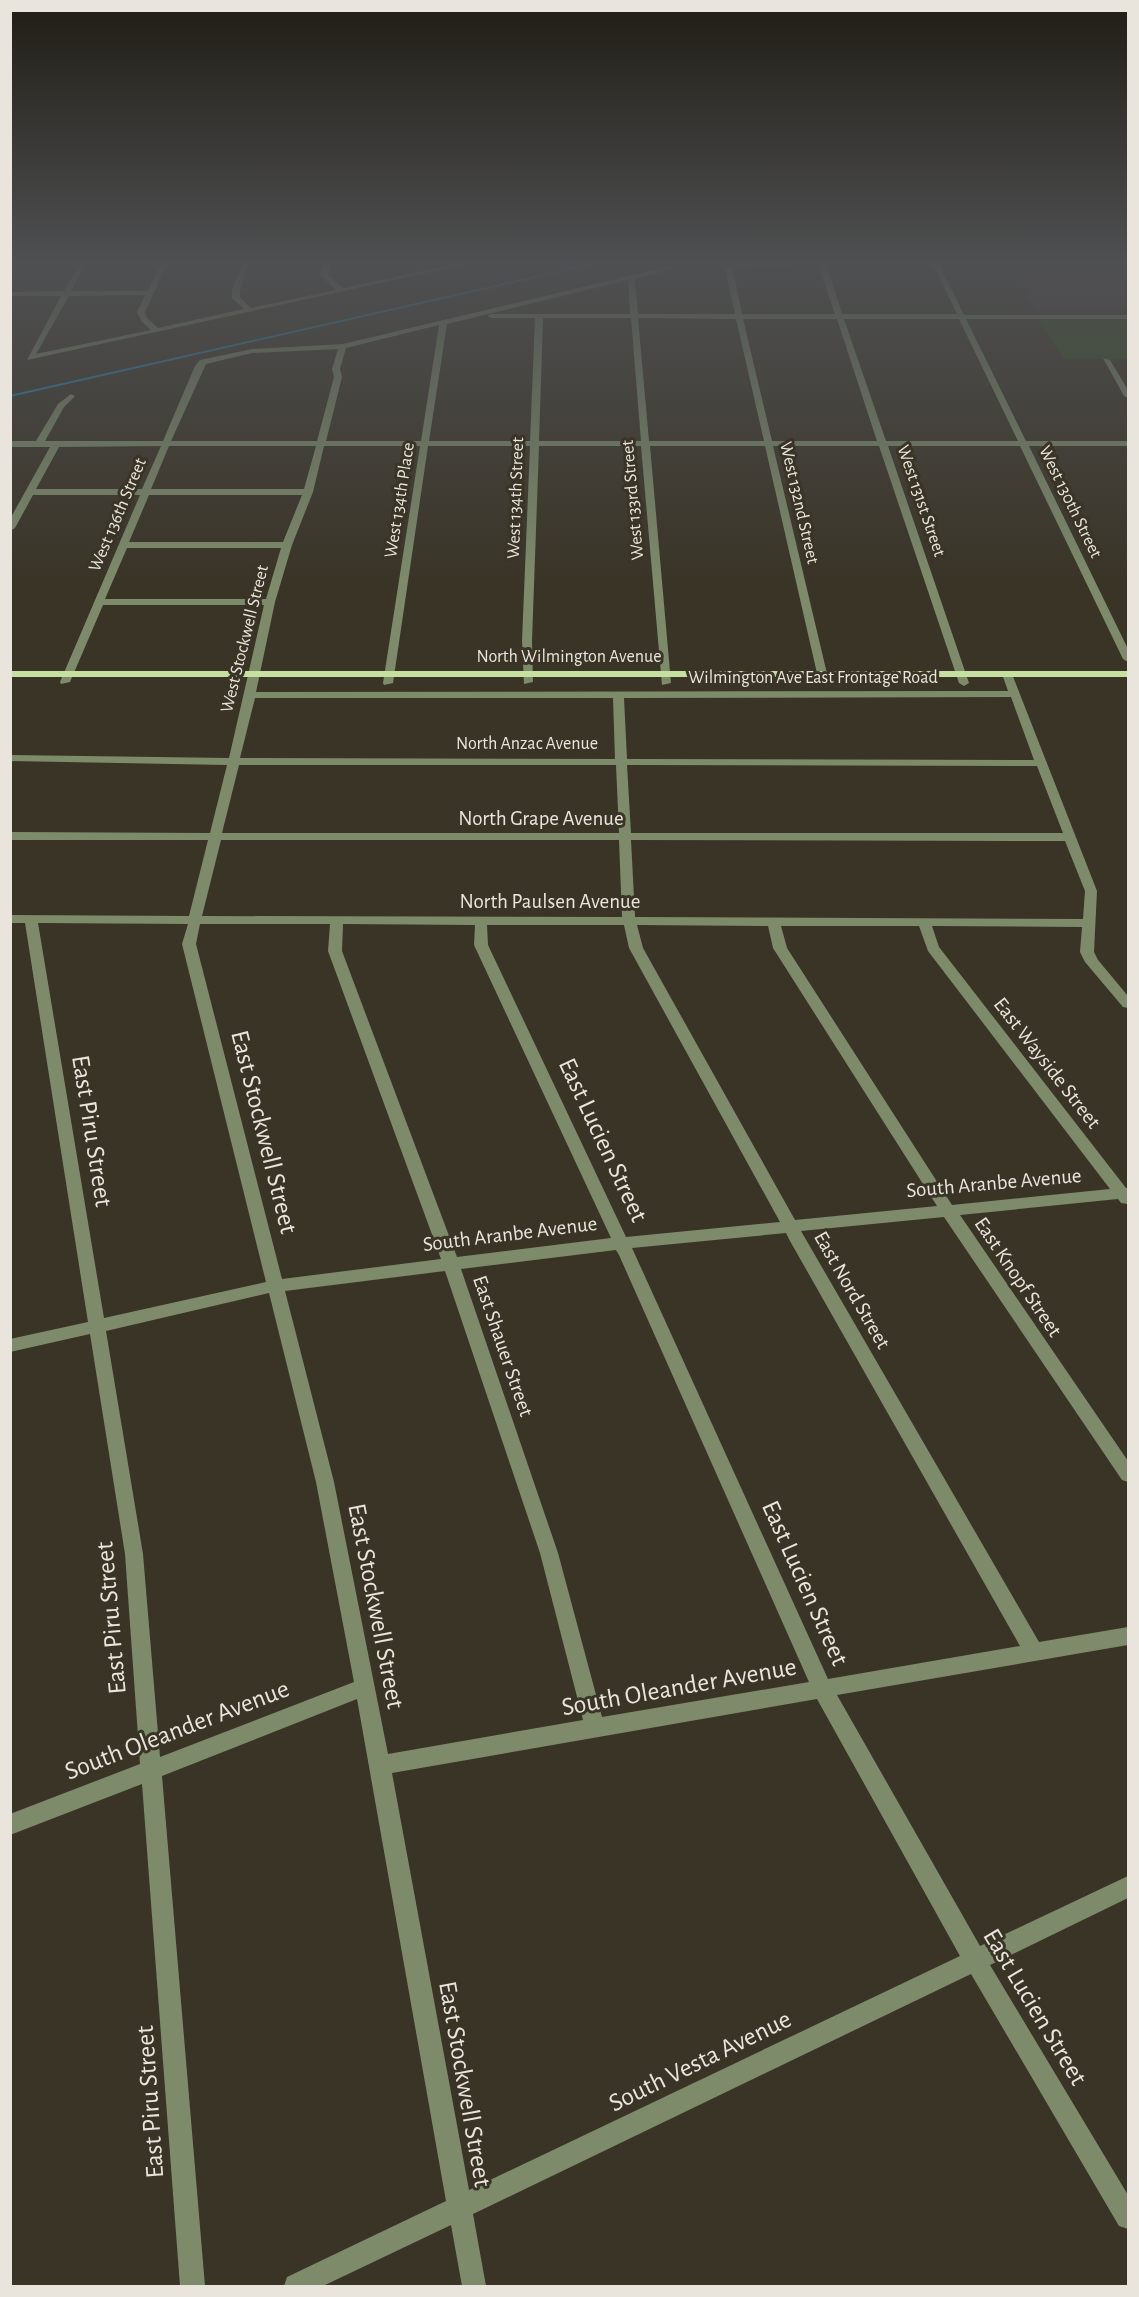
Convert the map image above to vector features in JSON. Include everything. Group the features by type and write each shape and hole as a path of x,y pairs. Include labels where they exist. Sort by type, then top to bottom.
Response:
{"main road":[{"name":"North Wilmington Avenue","path":"10,674 252,684 389,678 962,678 1012,684 1128,683"},
{"name":"North Wilmington Avenue","path":"1012,684 1128,674"},
{"name":"North Wilmington Avenue","path":"10,682 67,678"}],"street":[{"name":"West 136th Street","path":"67,678 122,545 200,369"},
{"name":"West Stockwell Street","path":"189,944 270,602 287,545 309,492 338,377 336,369"},
{"name":"West 134th Place","path":"389,678 436,369"},
{"name":"West 134th Street","path":"528,678 527,641 537,369"},
{"name":"West 133rd Street","path":"639,369 665,678"},
{"name":"West 132nd Street","path":"750,369 823,678"},
{"name":"West 131st Street","path":"857,369 962,678"},
{"name":"West 130th Street","path":"988,369 1128,659"},
{"path":"1112,369 1128,396"},
{"path":"39,444 61,406 71,396"},
{"path":"10,444 1128,443"},
{"path":"10,528 57,444"},
{"path":"30,492 309,492"},
{"path":"122,545 287,545"},
{"path":"99,602 270,602"},
{"name":"Wilmington Ave East Frontage Road","path":"252,684 618,696 1012,684"},
{"path":"1012,684 1091,891 1087,952 1092,962 1128,1004"},
{"name":"East Nord Street","path":"618,696 629,921 636,948 790,1226 1034,1652"},
{"name":"North Anzac Avenue","path":"10,758 232,761 1043,763"},
{"name":"North Grape Avenue","path":"10,836 1072,837"},
{"name":"East Piru Street","path":"31,918 134,1554 192,2286"},
{"name":"North Paulsen Avenue","path":"10,919 1090,923"},
{"name":"East Shauer Street","path":"337,919 335,951 451,1264 549,1553 595,1728"},
{"name":"East Lucien Street","path":"481,920 481,945 622,1243 823,1690 975,1960 1128,2217"},
{"name":"East Knopf Street","path":"774,922 780,948 947,1209 1128,1475"},
{"name":"East Wayside Street","path":"924,922 933,948 1126,1196"},
{"name":"East Stockwell Street","path":"189,944 325,1482 380,1765 474,2286"},
{"name":"South Aranbe Avenue","path":"10,1346 274,1286 622,1243 947,1209 1126,1196"},
{"name":"South Oleander Avenue","path":"380,1765 1128,1636"},
{"name":"South Oleander Avenue","path":"10,1825 364,1687"},
{"name":"South Vesta Avenue","path":"296,2286 1128,1887"}],"waterway":[{"path":"10,396 128,369"}]}
